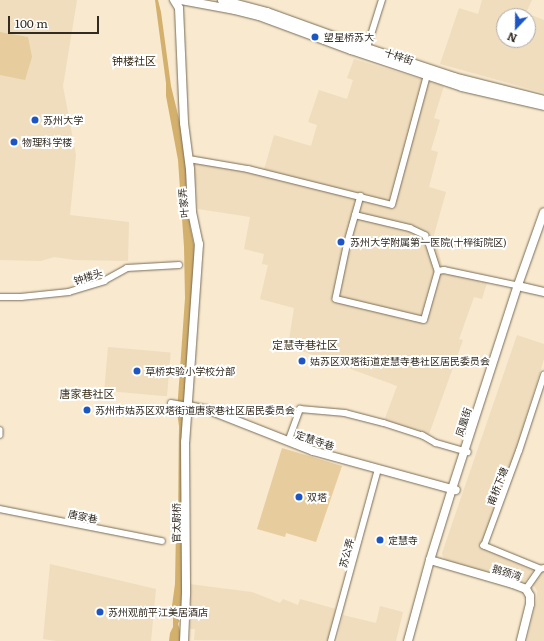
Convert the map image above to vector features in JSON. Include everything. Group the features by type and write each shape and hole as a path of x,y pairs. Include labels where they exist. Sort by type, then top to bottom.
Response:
{"street":[{"name":"叶家弄","path":"174,0 179,8 184,123 189,159 192,212 199,244 187,406"},
{"name":"十梓街","path":"181,0 259,16 428,72 544,100"},
{"name":"十梓街","path":"222,0 267,12 366,52"},
{"path":"366,52 382,0"},
{"path":"189,159 248,169 361,196 392,205 428,72"},
{"name":"十梓街","path":"428,72 462,87 544,106"},
{"path":"355,215 410,228 425,235 430,243 438,272 424,320 336,299 355,215 361,196"},
{"name":"凤凰街","path":"408,641 466,452 544,212"},
{"name":"凤凰街","path":"520,286 544,226"},
{"name":"钟楼头","path":"0,297 21,297 69,292 104,281 127,268 179,265"},
{"path":"438,272 444,270 544,292"},
{"name":"甫桥下塘","path":"542,568 484,546 519,451 544,375"},
{"name":"定慧寺巷","path":"174,404 209,410 288,442 454,490"},
{"name":"官太尉桥","path":"184,641 186,594 185,442 187,406"},
{"path":"288,442 300,408 345,413 384,423 422,435 436,443 466,452"},
{"name":"苏公弄","path":"331,641 378,469"},
{"name":"唐家巷","path":"0,509 162,541"},
{"name":"鹅颈湾","path":"432,560 526,589 530,596 530,604 521,641"},
{"path":"526,589 542,568"}],"shaded area":[{"name":"苏州大学","path":"0,0 77,0 63,86 76,155 70,215 129,222 128,261 75,260 54,257 41,261 0,260"},
{"path":"155,0 158,0 161,12 171,86 187,152 190,226 194,245 195,284 181,615 178,624 180,641 169,641 170,633 173,627 173,618 171,613 175,584 176,528 178,528 179,426 177,412 185,298 184,247 178,160 166,96 166,83"},
{"path":"482,0 532,0 528,8 496,8 496,48 536,48 536,17 544,20 544,93 440,64 459,8 478,14"},
{"path":"0,32 28,37 32,57 25,80 0,75"},
{"name":"苏州大学附属第一医院(十梓街院区)","path":"354,59 444,86 434,118 440,120 431,150 438,152 429,187 446,192 434,235 445,275 455,275 487,283 482,299 474,297 459,339 463,340 429,434 412,432 384,421 397,386 288,346 294,308 260,299 268,265 262,264 264,254 244,249 250,217 198,209 193,160 263,173 274,135 311,146 317,125 308,122 319,90 347,99 353,80 347,78"},
{"path":"517,335 544,344 544,359 517,447 481,547 534,569 524,583 449,563 443,557 442,553"},
{"name":"草桥实验小学校分部","path":"108,347 171,352 167,396 104,391"},
{"name":"双塔","path":"282,448 342,466 316,542 286,533 285,537 257,529"},
{"name":"苏州观前平江美居酒店","path":"50,564 156,589 151,641 56,641 43,639"},
{"path":"544,570 544,641 527,641 537,596 537,591 533,584"},
{"path":"189,584 252,592 280,603 283,599 298,605 300,599 336,609 328,641 194,640 195,629 190,629"},
{"path":"380,606 403,612 396,641 337,641 343,615 376,623"}],"place":[{"name":"望星桥苏大","path":"315,37"},
{"name":"苏州大学","path":"35,120"},
{"name":"物理科学楼","path":"14,142"},
{"name":"苏州大学附属第一医院(十梓街院区)","path":"341,242"},
{"name":"姑苏区双塔街道定慧寺巷社区居民委员会","path":"302,361"},
{"name":"草桥实验小学校分部","path":"137,371"},
{"name":"苏州市姑苏区双塔街道唐家巷社区居民委员会","path":"87,410"},
{"name":"双塔","path":"299,497"},
{"name":"定慧寺","path":"380,540"},
{"name":"苏州观前平江美居酒店","path":"100,612"}],"district":[{"name":"钟楼社区","path":"134,60"},
{"name":"定慧寺巷社区","path":"305,344"},
{"name":"唐家巷社区","path":"87,393"}]}
